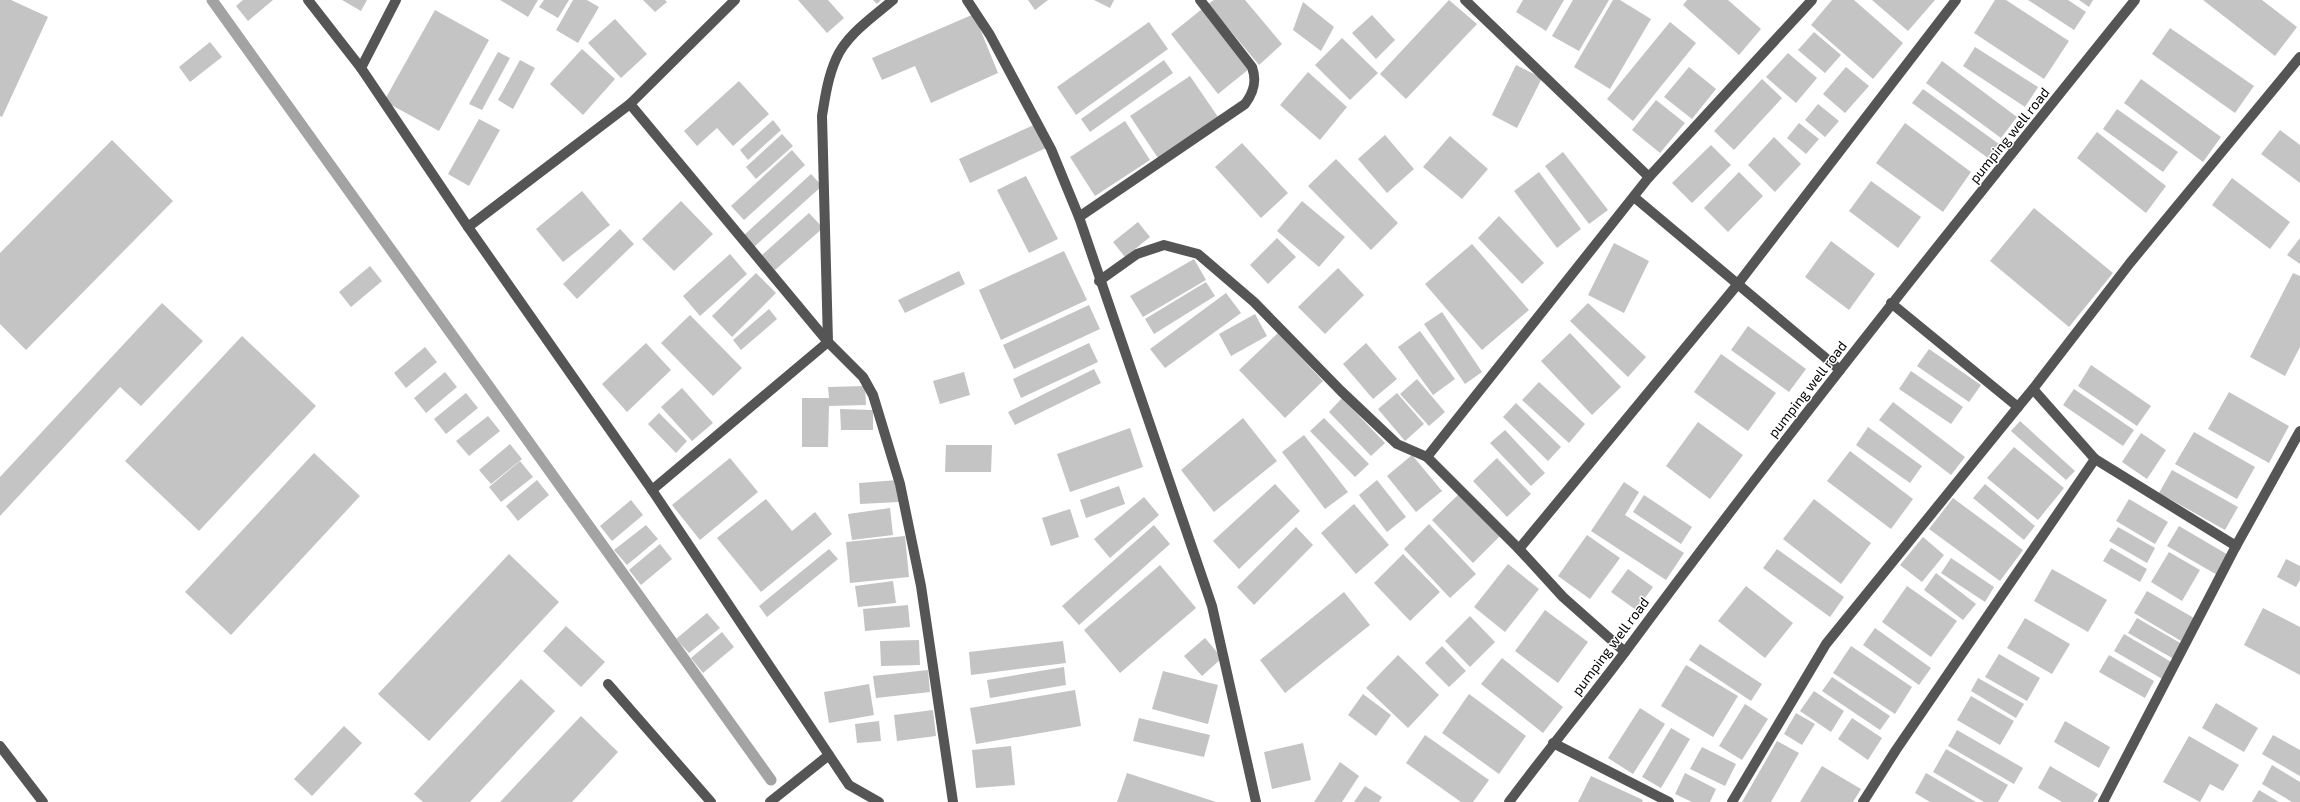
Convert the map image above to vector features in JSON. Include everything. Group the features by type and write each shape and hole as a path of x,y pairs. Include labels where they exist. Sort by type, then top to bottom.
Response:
{"street":[{"path":"308,0 361,68 468,227 652,490 849,785 878,802"},
{"path":"361,68 396,0"},
{"path":"468,227 630,104 735,0"},
{"path":"828,342 822,116 827,85 836,58 850,38 893,0"},
{"path":"966,0 990,35 1051,149 1079,217 1099,281 1212,606 1256,802"},
{"path":"1079,217 1245,104 1251,96 1255,76 1252,67 1200,0"},
{"path":"1465,0 1649,178"},
{"path":"1427,457 1649,178 1812,0"},
{"path":"1519,549 1737,285 1956,0"},
{"name":"pumping well road","path":"1510,802 1553,743 1624,652 1666,594 1891,303 2135,0"},
{"path":"1732,802 1826,644 2033,389 2130,263 2300,57"},
{"path":"630,104 828,342 863,377 873,395 900,484 921,586 953,802"},
{"path":"1634,197 1840,370"},
{"path":"1099,281 1137,254 1164,245 1198,254 1254,302 1340,391 1397,444 1427,457 1519,549 1563,597 1624,652"},
{"path":"1891,303 2018,407"},
{"path":"652,490 828,342"},
{"path":"2033,389 2095,460 2236,546"},
{"path":"2103,802 2236,546 2300,431"},
{"path":"1863,802 1896,750 2095,460"},
{"path":"608,684 711,802"},
{"path":"1553,743 1669,802"},
{"path":"0,746 42,802"},
{"path":"770,802 829,755"}],"building":[{"path":"0,0 11,0 48,17 2,117 0,116"},
{"path":"243,0 273,0 248,21 236,6"},
{"path":"342,0 367,0 361,11"},
{"path":"500,0 538,0 528,17"},
{"path":"544,0 569,0 558,18 539,7"},
{"path":"573,0 587,0 599,7 578,43 556,30"},
{"path":"643,0 665,0 667,2 655,12"},
{"path":"798,0 828,0 844,18 827,33"},
{"path":"873,0 881,0 877,4"},
{"path":"1028,0 1048,0 1035,10"},
{"path":"1094,0 1114,0 1110,8"},
{"path":"1214,0 1245,0 1282,44 1259,65 1208,4"},
{"path":"1449,0 1477,24 1406,99 1380,74"},
{"path":"1523,0 1564,0 1546,31 1516,12"},
{"path":"1573,0 1609,0 1579,51 1552,36"},
{"path":"1613,0 1620,0 1651,19 1610,89 1574,67"},
{"path":"1687,0 1728,0 1761,29 1739,55 1683,5"},
{"path":"1832,0 1854,0 1903,43 1873,79 1811,25"},
{"path":"1872,0 1935,0 1908,31"},
{"path":"1995,0 2006,0 2069,41 2044,79 1974,33"},
{"path":"2028,0 2068,0 2086,12 2074,30"},
{"path":"2079,0 2093,0 2089,7"},
{"path":"2203,0 2262,0 2297,27 2275,56"},
{"path":"1303,2 1334,27 1321,51 1293,30"},
{"path":"1202,9 1249,69 1218,94 1171,34"},
{"path":"435,10 489,40 439,131 384,101"},
{"path":"974,14 998,73 931,103 915,66 882,80 872,58"},
{"path":"1372,15 1395,40 1376,59 1352,33"},
{"path":"615,19 647,54 621,78 588,43"},
{"path":"1149,22 1168,49 1076,115 1057,87"},
{"path":"1670,22 1696,43 1633,121 1607,99"},
{"path":"2170,28 2254,86 2235,113 2152,54"},
{"path":"1814,32 1841,55 1825,73 1798,50"},
{"path":"1342,38 1378,73 1350,100 1315,65"},
{"path":"210,42 222,57 190,82 179,67"},
{"path":"1975,47 2038,87 2025,107 1963,66"},
{"path":"582,49 615,79 583,115 550,84"},
{"path":"498,52 510,58 482,110 469,104"},
{"path":"1788,53 1817,78 1796,103 1766,77"},
{"path":"520,60 535,68 513,109 498,100"},
{"path":"1164,60 1173,73 1090,132 1081,119"},
{"path":"1942,61 2017,117 2001,138 1926,83"},
{"path":"1516,65 1542,78 1517,128 1492,115"},
{"path":"1689,67 1716,89 1692,119 1664,97"},
{"path":"1846,67 1869,86 1845,113 1823,94"},
{"path":"1308,72 1347,107 1320,140 1280,105"},
{"path":"1190,76 1218,117 1158,158 1130,116"},
{"path":"1762,79 1782,98 1734,150 1714,131"},
{"path":"2141,79 2221,137 2203,162 2124,103"},
{"path":"739,81 769,114 733,146 717,128 697,146 684,131"},
{"path":"1923,89 1999,144 1988,158 1912,103"},
{"path":"1656,100 1685,123 1660,153 1632,130"},
{"path":"1818,104 1839,121 1825,137 1805,120"},
{"path":"2117,109 2178,152 2163,172 2103,129"},
{"path":"479,119 500,130 469,186 448,174"},
{"path":"773,120 781,130 748,160 740,150"},
{"path":"1125,121 1150,160 1095,196 1070,157"},
{"path":"1799,123 1819,139 1806,154 1787,138"},
{"path":"1905,123 1971,172 1943,212 1876,163"},
{"path":"1036,124 1046,148 970,183 959,159"},
{"path":"2280,130 2300,145 2300,183 2261,154"},
{"path":"2097,132 2166,186 2146,213 2077,158"},
{"path":"782,134 793,146 756,179 746,167"},
{"path":"1385,135 1414,169 1387,193 1358,159"},
{"path":"1450,136 1488,169 1462,199 1423,167"},
{"path":"1774,137 1801,164 1775,192 1748,165"},
{"path":"112,140 173,201 26,350 0,324 0,253"},
{"path":"1242,143 1288,193 1261,218 1215,167"},
{"path":"1711,145 1731,165 1692,203 1672,183"},
{"path":"792,150 805,165 744,220 731,206"},
{"path":"1563,152 1608,210 1589,224 1545,166"},
{"path":"1336,159 1398,223 1371,250 1308,186"},
{"path":"1539,172 1581,229 1557,248 1514,191"},
{"path":"1739,172 1763,196 1728,232 1704,208"},
{"path":"811,174 822,186 754,247 743,236"},
{"path":"1026,176 1058,239 1029,253 997,190"},
{"path":"2232,178 2290,222 2270,249 2212,205"},
{"path":"1871,181 1921,217 1898,248 1849,211"},
{"path":"582,191 610,225 563,262 536,229"},
{"path":"681,201 713,234 674,271 642,239"},
{"path":"1302,201 1345,237 1319,267 1277,231"},
{"path":"2034,208 2113,273 2069,327 1990,261"},
{"path":"809,213 823,228 775,270 762,255"},
{"path":"1499,216 1544,263 1522,284 1478,238"},
{"path":"1138,222 1150,237 1125,257 1113,242"},
{"path":"620,229 634,244 577,299 563,284"},
{"path":"1277,238 1296,257 1268,284 1250,265"},
{"path":"2300,238 2300,264 2287,255"},
{"path":"1831,241 1875,274 1849,310 1805,277"},
{"path":"1614,243 1649,261 1624,313 1588,295"},
{"path":"1472,244 1529,310 1482,350 1425,284"},
{"path":"1064,251 1087,300 1001,340 979,290"},
{"path":"730,254 747,274 700,316 683,296"},
{"path":"1194,259 1206,280 1143,317 1130,296"},
{"path":"370,266 382,281 351,307 339,292"},
{"path":"1338,268 1364,295 1325,334 1298,307"},
{"path":"959,271 965,284 905,313 898,300"},
{"path":"756,273 776,293 732,337 712,316"},
{"path":"2293,273 2300,276 2300,347 2285,376 2250,357"},
{"path":"1206,282 1215,296 1154,334 1145,319"},
{"path":"1226,293 1241,313 1165,368 1150,349"},
{"path":"162,303 203,341 141,406 120,387 0,516 0,477"},
{"path":"1588,303 1646,357 1628,377 1570,321"},
{"path":"1089,305 1100,329 1014,369 1003,345"},
{"path":"769,309 777,319 741,350 733,340"},
{"path":"1442,312 1482,372 1465,384 1424,324"},
{"path":"1255,314 1267,336 1231,356 1219,334"},
{"path":"690,315 742,368 713,396 661,343"},
{"path":"1748,326 1806,369 1789,392 1731,350"},
{"path":"1420,331 1455,379 1433,395 1398,347"},
{"path":"1278,333 1323,381 1285,418 1239,370"},
{"path":"1570,333 1621,387 1592,415 1541,361"},
{"path":"242,336 316,406 199,531 125,461"},
{"path":"646,343 671,370 627,412 602,384"},
{"path":"1089,343 1098,362 1021,398 1013,379"},
{"path":"1366,343 1397,379 1373,399 1343,364"},
{"path":"425,347 437,362 406,388 394,373"},
{"path":"1929,349 1981,385 1969,402 1917,366"},
{"path":"1721,354 1776,393 1748,431 1694,392"},
{"path":"2091,365 2151,406 2137,426 2078,386"},
{"path":"1094,369 1101,383 1015,425 1008,412"},
{"path":"1911,371 1963,407 1951,424 1899,389"},
{"path":"445,372 457,387 426,413 414,398"},
{"path":"964,372 970,395 940,404 933,381"},
{"path":"1417,379 1445,412 1429,426 1400,394"},
{"path":"1539,382 1585,424 1569,443 1522,400"},
{"path":"865,386 866,405 829,406 828,447 802,447 802,398 829,398 828,387"},
{"path":"682,388 713,423 692,441 661,407"},
{"path":"2074,389 2134,430 2123,446 2063,405"},
{"path":"2229,392 2289,426 2269,463 2208,429"},
{"path":"466,393 478,408 446,434 434,419"},
{"path":"1397,393 1424,424 1405,441 1378,409"},
{"path":"1342,398 1385,443 1371,456 1329,412"},
{"path":"1893,402 1965,457 1951,475 1879,420"},
{"path":"1516,403 1561,447 1548,461 1503,417"},
{"path":"840,409 873,410 873,430 841,430"},
{"path":"659,413 687,441 676,453 648,424"},
{"path":"488,416 500,431 469,456 456,441"},
{"path":"1243,418 1277,461 1214,512 1181,470"},
{"path":"1324,418 1369,464 1355,477 1310,431"},
{"path":"2020,421 2075,471 2066,480 2011,431"},
{"path":"1698,422 1743,455 1710,499 1666,466"},
{"path":"1868,427 1922,466 1910,483 1856,445"},
{"path":"1130,428 1143,467 1070,492 1057,454"},
{"path":"1505,430 1545,473 1531,486 1490,443"},
{"path":"2194,432 2255,467 2237,499 2175,464"},
{"path":"2141,433 2166,450 2147,479 2122,462"},
{"path":"1304,435 1348,492 1325,509 1282,452"},
{"path":"510,444 522,459 491,484 479,470"},
{"path":"946,445 992,445 991,472 945,472"},
{"path":"2014,447 2064,488 2038,520 1987,478"},
{"path":"1850,451 1913,499 1891,529 1827,481"},
{"path":"314,453 360,496 231,635 185,592"},
{"path":"1412,455 1442,491 1416,512 1387,476"},
{"path":"730,458 758,492 700,540 672,505"},
{"path":"1497,458 1531,494 1507,517 1473,481"},
{"path":"520,461 533,477 501,502 489,487"},
{"path":"2172,470 2238,507 2225,530 2159,493"},
{"path":"537,480 549,495 518,521 506,506"},
{"path":"898,480 899,502 860,504 859,483"},
{"path":"1377,480 1406,517 1387,532 1359,495"},
{"path":"1624,482 1639,492 1625,515 1684,553 1666,580 1591,531"},
{"path":"1275,484 1300,511 1239,569 1213,541"},
{"path":"1985,484 2035,526 2024,540 1973,498"},
{"path":"1119,486 1125,504 1086,518 1080,500"},
{"path":"1459,494 1500,536 1473,563 1432,520"},
{"path":"1644,495 1692,527 1681,544 1633,512"},
{"path":"1144,497 1159,515 1110,558 1094,539"},
{"path":"1953,498 2023,550 2000,581 1929,529"},
{"path":"766,499 792,531 815,512 832,534 761,592 717,538"},
{"path":"1814,499 1871,543 1841,584 1783,539"},
{"path":"2129,499 2168,522 2155,544 2116,521"},
{"path":"631,500 643,515 612,541 600,526"},
{"path":"1354,504 1389,545 1356,574 1321,533"},
{"path":"890,508 893,535 852,540 848,514"},
{"path":"1070,509 1079,537 1051,546 1042,518"},
{"path":"1429,524 1476,574 1450,598 1404,549"},
{"path":"646,525 658,539 627,565 614,550"},
{"path":"1154,525 1170,544 1079,625 1062,606"},
{"path":"2179,526 2230,556 2219,576 2167,546"},
{"path":"1296,527 1313,545 1254,605 1237,587"},
{"path":"2118,527 2155,548 2147,563 2109,541"},
{"path":"1587,535 1620,558 1590,599 1558,576"},
{"path":"905,536 909,577 850,583 846,542"},
{"path":"1923,537 1944,555 1922,582 1900,565"},
{"path":"660,544 672,559 641,585 629,570"},
{"path":"2111,548 2147,569 2140,582 2103,561"},
{"path":"829,549 838,559 767,617 759,606"},
{"path":"1777,549 1844,597 1830,617 1763,568"},
{"path":"2169,552 2200,570 2182,601 2151,582"},
{"path":"509,554 559,602 429,741 378,694"},
{"path":"1403,554 1440,592 1410,621 1374,583"},
{"path":"1951,558 1994,587 1985,602 1941,573"},
{"path":"2286,559 2300,566 2300,580 2296,587 2277,577"},
{"path":"1508,564 1539,589 1505,632 1474,607"},
{"path":"1160,565 1196,608 1120,673 1084,630"},
{"path":"1628,569 1653,587 1636,610 1611,592"},
{"path":"2052,569 2107,600 2088,632 2034,601"},
{"path":"1936,573 1976,604 1963,620 1924,590"},
{"path":"893,581 896,603 858,607 855,586"},
{"path":"1746,586 1793,623 1765,658 1718,621"},
{"path":"1907,586 1957,621 1931,657 1882,622"},
{"path":"2147,591 2194,618 2181,641 2134,613"},
{"path":"1344,592 1370,625 1285,693 1260,660"},
{"path":"908,605 910,627 865,631 863,609"},
{"path":"2263,608 2300,627 2300,675 2244,645"},
{"path":"1545,610 1588,642 1558,683 1515,651"},
{"path":"707,613 720,628 689,653 676,639"},
{"path":"1470,616 1495,642 1470,667 1445,641"},
{"path":"2025,618 2070,644 2052,674 2007,648"},
{"path":"2137,618 2182,644 2174,659 2128,633"},
{"path":"566,626 605,662 581,687 543,651"},
{"path":"1875,628 1931,668 1919,685 1863,645"},
{"path":"722,632 734,647 703,673 691,658"},
{"path":"2124,634 2173,663 2164,680 2114,651"},
{"path":"1205,638 1222,658 1202,676 1184,656"},
{"path":"919,640 920,665 881,666 880,641"},
{"path":"1063,641 1066,663 971,675 969,652"},
{"path":"1700,644 1762,684 1751,701 1689,660"},
{"path":"1442,646 1466,671 1449,687 1425,663"},
{"path":"1851,646 1912,687 1895,714 1833,673"},
{"path":"1999,654 2040,678 2027,701 1985,677"},
{"path":"1398,655 1439,695 1408,728 1366,688"},
{"path":"2109,655 2154,681 2145,698 2099,672"},
{"path":"1502,658 1563,707 1543,733 1481,684"},
{"path":"1686,665 1738,696 1713,737 1661,706"},
{"path":"1064,667 1066,685 990,698 987,680"},
{"path":"928,670 930,692 876,698 873,676"},
{"path":"1163,671 1218,685 1208,724 1152,709"},
{"path":"1832,677 1890,716 1880,730 1822,691"},
{"path":"1978,678 2024,704 2016,718 1971,691"},
{"path":"521,679 555,711 470,802 423,802 414,794"},
{"path":"869,684 874,715 829,723 824,692"},
{"path":"1075,690 1081,726 976,744 970,708"},
{"path":"1814,691 1844,711 1831,732 1800,711"},
{"path":"1363,694 1391,715 1376,736 1348,715"},
{"path":"1469,694 1526,736 1499,774 1442,733"},
{"path":"1971,696 2014,721 2000,745 1957,720"},
{"path":"2216,703 2258,728 2244,752 2202,728"},
{"path":"1745,704 1768,719 1742,760 1719,746"},
{"path":"1640,708 1665,724 1633,774 1608,758"},
{"path":"933,710 936,736 897,741 894,715"},
{"path":"1796,713 1815,724 1802,745 1784,734"},
{"path":"581,716 618,752 572,802 500,802"},
{"path":"1139,718 1210,735 1204,757 1133,741"},
{"path":"1852,718 1882,738 1868,760 1838,739"},
{"path":"879,721 881,741 857,743 855,724"},
{"path":"2065,721 2110,747 2099,768 2054,742"},
{"path":"344,726 362,743 312,796 294,779"},
{"path":"1671,728 1690,739 1661,788 1642,777"},
{"path":"1957,730 2023,768 2014,784 1948,746"},
{"path":"1425,735 1489,780 1473,802 1461,802 1406,763"},
{"path":"2273,735 2300,750 2300,776 2262,754"},
{"path":"2189,736 2239,765 2223,791 2210,784 2200,802 2163,782"},
{"path":"1777,741 1799,753 1771,802 1742,802"},
{"path":"1303,743 1311,780 1272,789 1264,752"},
{"path":"1011,746 1015,785 976,788 972,750"},
{"path":"1702,747 1736,764 1725,786 1690,769"},
{"path":"1946,749 2008,785 1998,802 1984,802 1933,772"},
{"path":"1340,762 1359,776 1342,802 1314,802"},
{"path":"2272,765 2300,782 2300,802 2292,802 2262,784"},
{"path":"1822,766 1861,789 1853,802 1800,802"},
{"path":"2050,766 2098,794 2093,802 2062,802 2038,788"},
{"path":"1127,773 1216,802 1117,802"},
{"path":"1685,773 1716,789 1710,802 1692,802 1675,794"},
{"path":"1926,773 1976,802 1930,802 1915,793"},
{"path":"1591,776 1643,800 1642,802 1578,802"},
{"path":"1365,786 1382,797 1379,802 1354,802"},
{"path":"2259,790 2279,802 2252,802"}],"waterway":[{"path":"212,0 771,780"}]}
